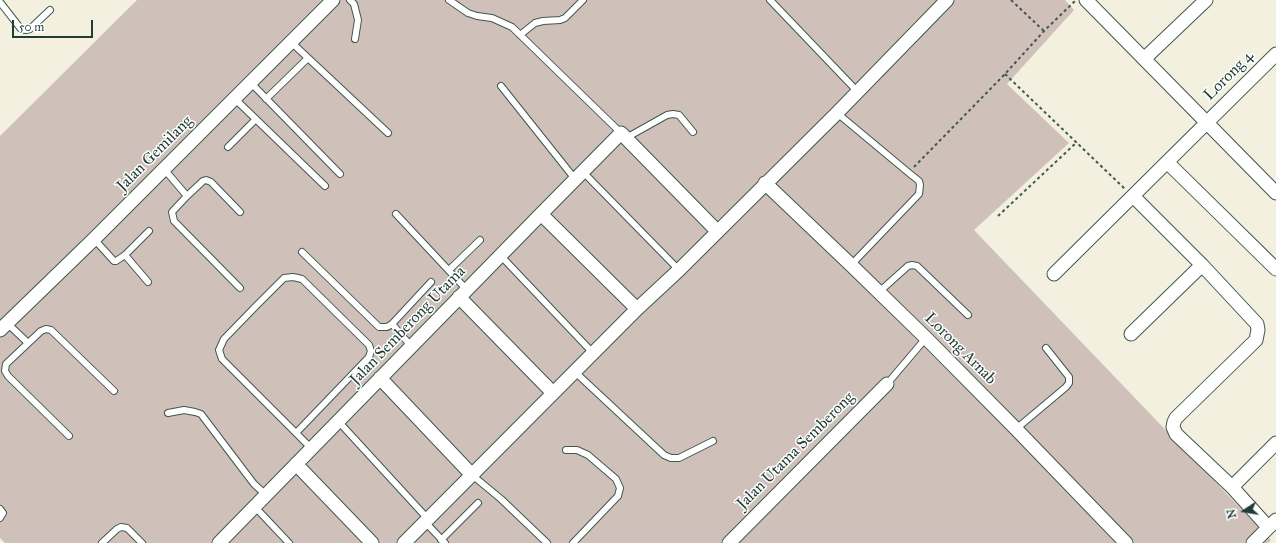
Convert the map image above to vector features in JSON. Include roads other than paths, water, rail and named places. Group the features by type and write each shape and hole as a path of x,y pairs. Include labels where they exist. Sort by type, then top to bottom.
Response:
{"street":[{"name":"Jalan Gemilang","path":"4,326 94,239 333,0"},
{"path":"404,543 637,309 679,270 716,231 836,113 947,0"},
{"path":"1086,0 1207,123 1275,189"},
{"path":"1144,59 1206,0"},
{"name":"Lorong 4","path":"1054,274 1276,54"},
{"path":"623,136 716,231"},
{"name":"Jalan Semberong Utama","path":"219,543 579,175 623,136"},
{"path":"1167,162 1276,269"},
{"name":"Lorong Arnab","path":"766,183 926,338 1016,428 1126,543"},
{"path":"1133,196 1202,265 1256,324 1258,330 1256,340 1176,418 1173,427 1176,434 1272,524 1253,543"},
{"path":"541,214 637,309"},
{"path":"1131,334 1202,265"},
{"path":"463,294 553,393"},
{"path":"380,378 472,475"},
{"name":"Jalan Utama Semberong","path":"729,543 887,384"},
{"path":"1232,487 1276,442"},
{"path":"296,464 372,543"}],"lane":[{"path":"350,0 354,4 358,20 355,39"},
{"path":"449,0 468,13 492,18 512,27 623,136 667,115 674,114 679,115 693,132"},
{"path":"520,35 535,23 560,20 564,18 583,0"},
{"path":"770,0 858,90"},
{"path":"0,2 21,29 26,30 30,29 50,10"},
{"path":"291,42 388,133"},
{"path":"266,99 308,58"},
{"path":"250,82 340,174"},
{"path":"501,86 579,175 679,270"},
{"path":"234,98 325,186"},
{"path":"836,113 909,173 919,182 920,185 919,194 851,264"},
{"path":"228,146 256,120"},
{"path":"164,169 188,196"},
{"path":"240,212 211,182 206,180 203,181 172,212 174,222 240,288"},
{"path":"396,214 449,270 463,294"},
{"path":"94,239 114,261 116,261 125,255 149,231"},
{"path":"449,270 480,240"},
{"path":"302,252 379,327 387,327 392,324 431,282"},
{"path":"125,255 148,282"},
{"path":"500,255 593,353"},
{"path":"879,292 908,266 917,266 968,315"},
{"path":"296,433 369,357 372,351 370,345 302,279 293,277 284,278 224,339 219,350 222,359 296,433 311,448"},
{"path":"392,324 411,346"},
{"path":"4,326 28,343"},
{"path":"69,436 8,376 5,371 6,364 41,331 46,329 51,330 114,391"},
{"path":"887,384 926,338"},
{"path":"1016,428 1069,383 1068,377 1046,348"},
{"path":"575,372 664,455 671,458 679,458 712,441"},
{"path":"168,412 184,410 201,414 254,484 266,495"},
{"path":"338,421 443,541 478,503"},
{"path":"566,450 577,450 588,455 616,479 620,488 618,496 573,543"},
{"path":"472,475 501,499 547,543"},
{"path":"255,507 289,543"},
{"path":"0,509 3,513 0,518"},
{"path":"102,543 117,529 122,527 127,528 142,543"}]}
